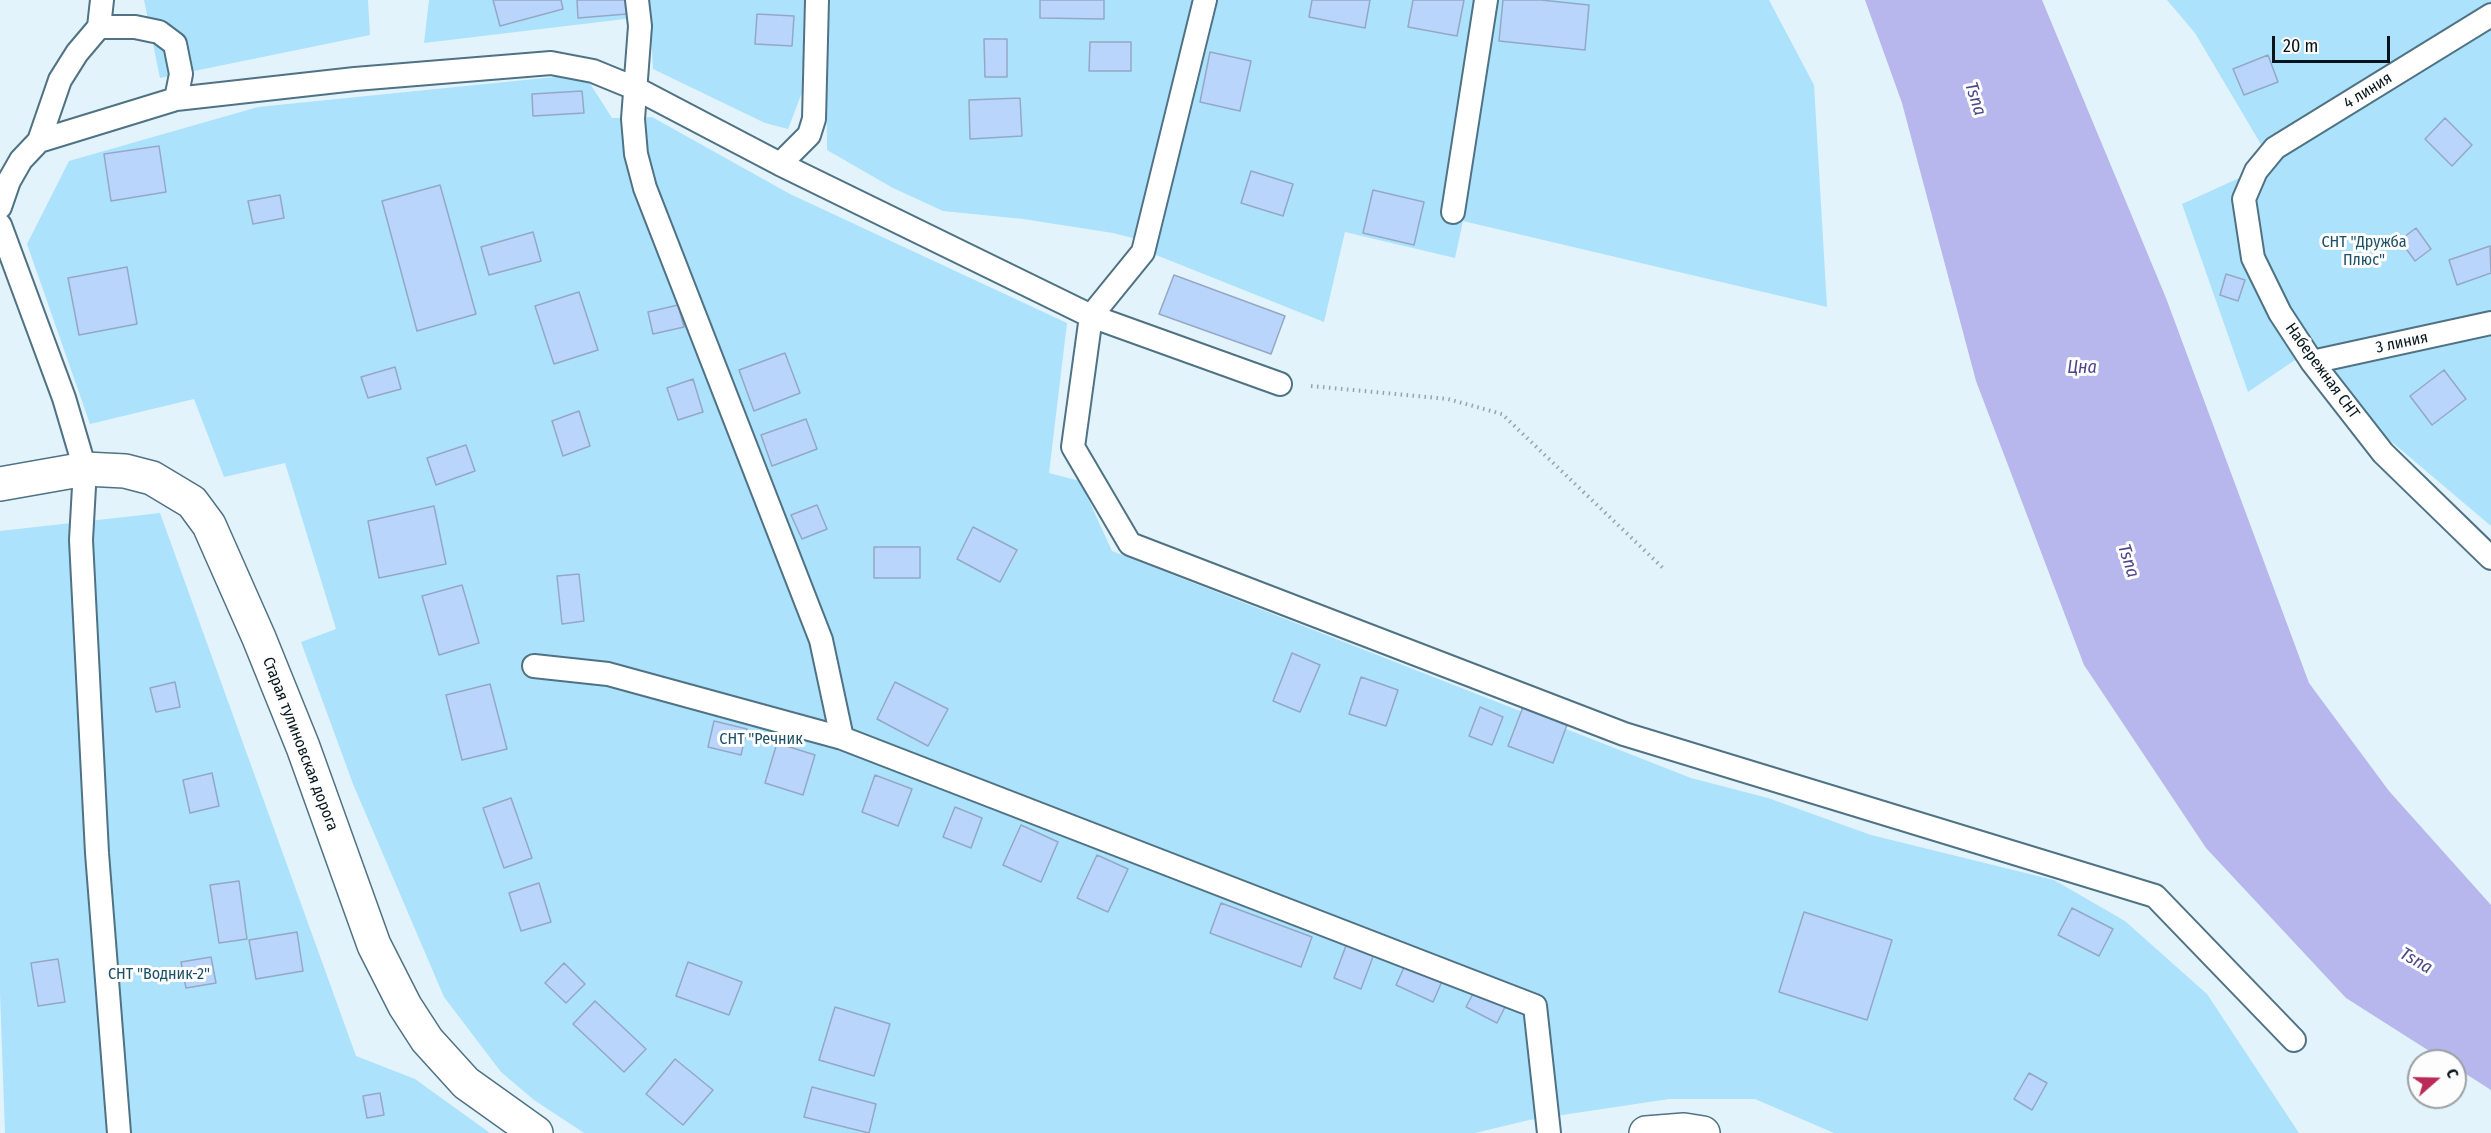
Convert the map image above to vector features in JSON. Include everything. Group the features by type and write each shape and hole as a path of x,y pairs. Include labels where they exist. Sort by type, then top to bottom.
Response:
{"street":[{"name":"Старая тулиновская дорога","path":"0,484 85,469 125,471 152,478 192,502 209,525 303,747 374,945 405,1006 427,1041 466,1083 536,1133"},
{"path":"1646,1133 1684,1130 1704,1133"}],"lane":[{"path":"0,207 9,181 21,160 39,141 60,80 77,53 99,27 102,0"},
{"path":"637,0 640,26 633,119 636,154 645,188 821,640 842,738"},
{"path":"780,164 810,135 814,120 817,0"},
{"path":"1205,0 1143,252 1091,316 1073,447 1130,544 1624,734 2155,896 2294,1040"},
{"path":"1453,212 1486,0"},
{"name":"4 линия","path":"2275,148 2491,15"},
{"path":"99,27 135,27 159,32 176,44 181,74 176,99"},
{"path":"39,141 176,99 355,79 551,63 593,71 637,89 780,164 1091,316 1280,384"},
{"name":"Набережная СНТ","path":"2275,148 2256,171 2244,199 2253,258 2280,313 2313,362 2383,453 2491,558"},
{"path":"0,225 64,398 85,469 81,540 94,807 119,1133"},
{"name":"3 линия","path":"2313,362 2491,323"},
{"path":"534,666 608,674 842,738 1535,1006 1549,1133"}],"path":[{"path":"1280,384 1448,399 1502,414 1664,568"}],"green space":[{"path":"144,0 368,0 370,35 160,78"},
{"path":"429,0 804,0 803,90 788,129 765,123 653,69 650,16 424,43"},
{"path":"826,0 1769,0 1814,85 1827,307 1463,221 1455,258 1345,232 1324,322 1146,251 1148,242 1113,233 1023,219 943,211 893,188 827,150"},
{"name":"СНТ \"Дружба Плюс\"","path":"2167,0 2491,0 2491,526 2295,360 2248,392 2182,204 2272,163 2195,33"},
{"name":"СНТ \"Речник","path":"584,74 612,118 652,117 790,194 1067,323 1049,473 1080,481 1112,551 1691,778 1768,798 1871,835 2054,880 2125,921 2207,994 2299,1133 1834,1133 1755,1099 1669,1099 1529,1120 1475,1133 584,1133 534,1100 501,1072 444,997 353,784 301,642 336,629 285,463 224,477 194,399 90,424 27,244 69,161 258,107"},
{"name":"СНТ \"Водник-2\"","path":"160,513 356,1056 415,1079 490,1133 5,1133 0,993 0,531"}],"water":[{"name":"Цна","path":"1865,0 2042,0 2166,298 2309,683 2389,791 2491,905 2491,1090 2467,1075 2467,1049 2426,1049 2346,998 2206,848 2084,665 1976,381 1902,103"}],"building":[{"path":"493,0 561,0 563,9 500,26"},
{"path":"577,0 626,0 627,14 578,18"},
{"path":"1040,0 1104,0 1104,19 1040,18"},
{"path":"1312,0 1370,0 1365,28 1309,17"},
{"path":"1413,0 1464,0 1457,36 1408,27"},
{"path":"1503,0 1541,0 1589,5 1585,50 1499,41"},
{"path":"757,14 794,16 792,46 755,44"},
{"path":"984,39 1007,39 1007,77 985,77"},
{"path":"1090,42 1131,42 1131,71 1089,71"},
{"path":"1210,52 1251,61 1240,111 1200,102"},
{"path":"2268,55 2278,82 2244,95 2233,69"},
{"path":"582,91 584,113 533,116 532,94"},
{"path":"1020,98 1022,136 970,139 969,100"},
{"path":"2445,118 2472,145 2452,166 2425,139"},
{"path":"159,146 166,192 111,201 104,154"},
{"path":"1251,171 1293,184 1283,216 1241,203"},
{"path":"440,185 476,314 417,331 382,201"},
{"path":"1373,190 1424,202 1414,245 1363,233"},
{"path":"280,195 284,218 253,224 248,201"},
{"path":"2416,228 2431,249 2415,261 2400,240"},
{"path":"533,232 541,261 489,275 481,247"},
{"path":"2490,246 2491,273 2457,285 2449,260"},
{"path":"127,267 137,324 79,335 68,278"},
{"path":"2226,274 2245,280 2238,301 2220,295"},
{"path":"1174,275 1285,316 1271,354 1159,314"},
{"path":"579,292 598,350 554,364 535,306"},
{"path":"678,305 684,327 653,334 648,312"},
{"path":"785,353 800,393 754,411 739,370"},
{"path":"395,367 401,389 368,398 361,377"},
{"path":"2444,370 2466,399 2432,425 2410,396"},
{"path":"693,379 703,412 678,420 667,388"},
{"path":"579,411 590,446 563,456 552,421"},
{"path":"806,419 817,449 772,466 761,435"},
{"path":"466,445 475,471 436,485 427,458"},
{"path":"817,505 827,529 802,539 791,515"},
{"path":"434,506 446,564 379,578 368,521"},
{"path":"973,527 1017,550 1000,582 957,559"},
{"path":"874,547 920,547 920,578 874,578"},
{"path":"579,574 584,621 562,624 557,576"},
{"path":"462,585 479,643 439,655 422,596"},
{"path":"1292,653 1320,665 1300,712 1273,701"},
{"path":"1361,677 1398,690 1386,726 1349,714"},
{"path":"175,682 180,707 156,712 150,688"},
{"path":"895,682 948,709 928,746 877,719"},
{"path":"490,684 507,749 462,760 446,695"},
{"path":"1480,707 1503,717 1492,745 1469,736"},
{"path":"1523,707 1567,725 1553,763 1508,746"},
{"path":"714,721 747,729 741,755 708,747"},
{"path":"777,743 815,755 803,795 765,783"},
{"path":"212,773 219,806 190,813 183,780"},
{"path":"875,775 912,789 898,826 862,812"},
{"path":"511,798 532,858 504,868 483,808"},
{"path":"955,807 982,818 971,848 943,837"},
{"path":"1021,825 1058,842 1041,882 1003,865"},
{"path":"1097,855 1128,869 1108,912 1077,898"},
{"path":"239,881 247,939 219,943 210,885"},
{"path":"539,883 551,922 521,931 509,893"},
{"path":"1221,903 1312,937 1301,967 1210,933"},
{"path":"2072,908 2113,929 2099,956 2058,935"},
{"path":"1804,912 1892,940 1867,1020 1779,992"},
{"path":"297,932 303,971 256,979 249,940"},
{"path":"1347,943 1374,954 1361,989 1334,978"},
{"path":"211,957 216,983 186,988 181,962"},
{"path":"58,959 65,1002 38,1006 31,963"},
{"path":"688,962 742,982 729,1015 676,996"},
{"path":"564,963 585,984 566,1003 545,983"},
{"path":"1406,963 1443,979 1433,1002 1396,985"},
{"path":"1476,988 1507,1003 1497,1023 1466,1007"},
{"path":"595,1001 646,1049 624,1072 573,1024"},
{"path":"835,1007 890,1024 874,1076 819,1060"},
{"path":"675,1059 713,1090 683,1125 646,1094"},
{"path":"2029,1073 2047,1083 2032,1110 2014,1099"},
{"path":"812,1087 876,1104 869,1133 804,1117"},
{"path":"380,1093 384,1115 367,1118 363,1096"}],"water label":[{"name":"Tsna","path":"1975,99"},
{"name":"Tsna","path":"2128,561"},
{"name":"Tsna","path":"2416,961"}]}
